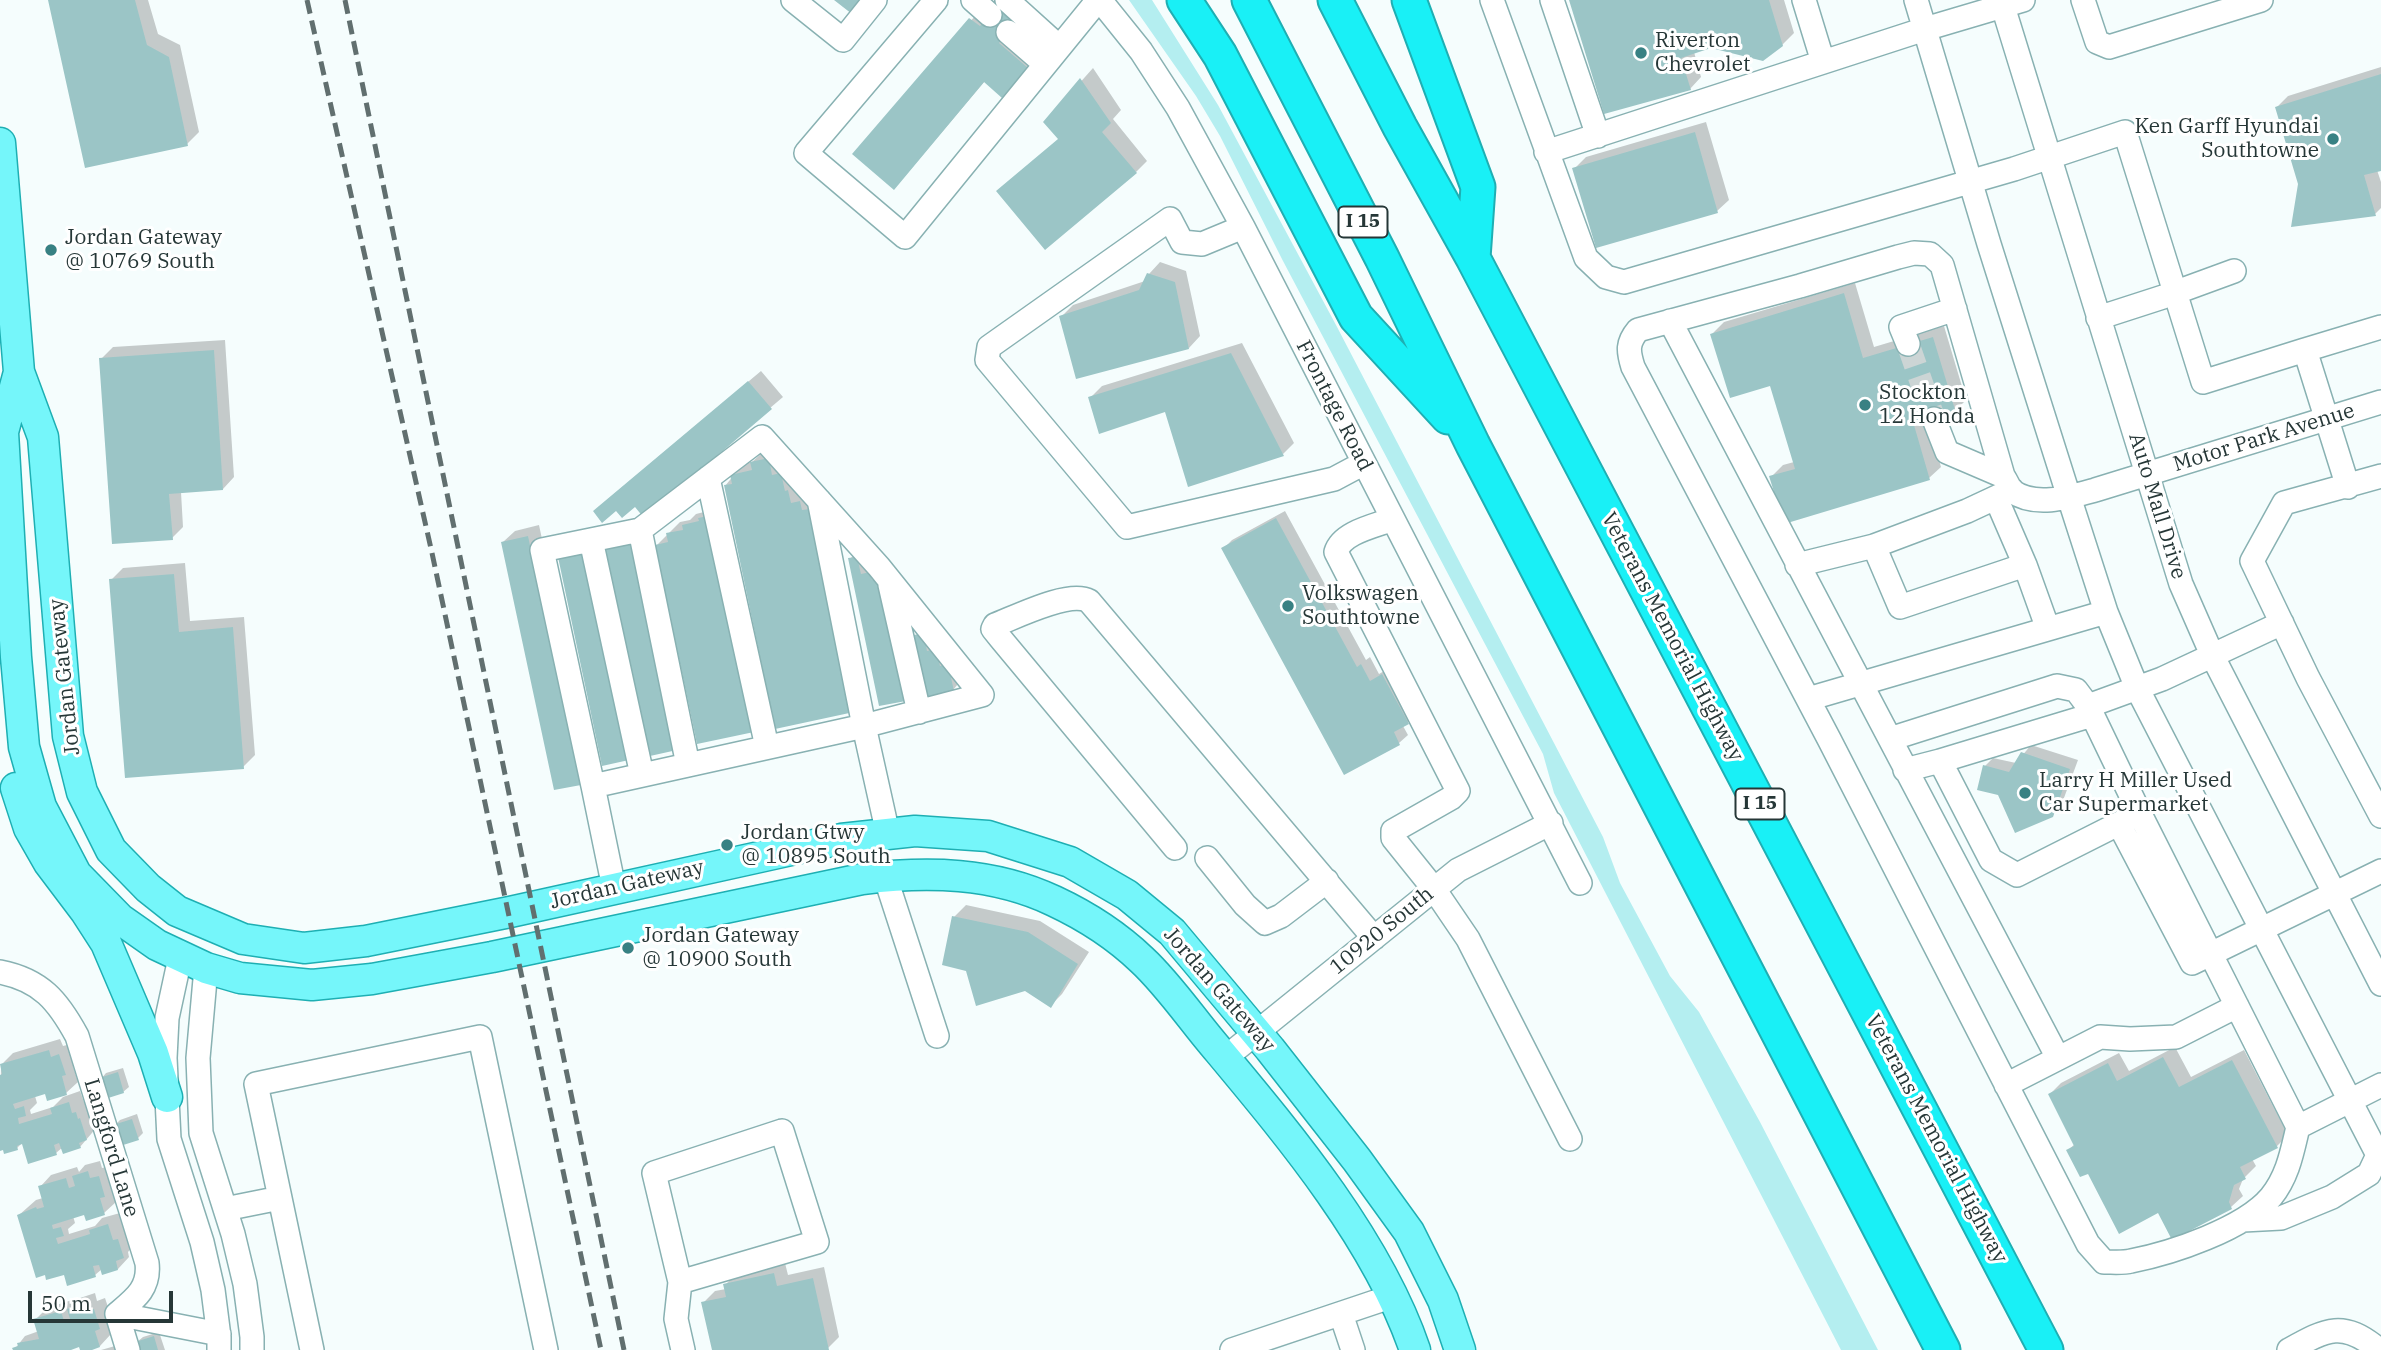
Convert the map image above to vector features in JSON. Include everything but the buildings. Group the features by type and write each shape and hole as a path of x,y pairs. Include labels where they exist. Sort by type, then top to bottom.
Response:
{"highway":[{"path":"1184,0 1220,55 1356,317 1474,445"},
{"name":"I 15","path":"1249,0 1474,445 1943,1350"},
{"name":"Veterans Memorial Highway","path":"1335,0 2046,1350"},
{"path":"1409,0 1478,187 1473,258"}],"main road":[{"name":"Jordan Gateway","path":"0,143 9,338 43,437 68,736 82,792 111,850 148,888 177,911 243,939 304,948 350,943 510,912 841,839 915,831 988,836 1070,862 1127,895 1172,932 1256,1032 1357,1160 1409,1232 1443,1300 1460,1350"},
{"name":"Jordan Gateway","path":"19,372 3,432 24,747 41,807 76,874 120,919 157,945 240,978 312,985 372,979 492,957 862,879 918,874 981,877 1052,900 1104,928 1144,961 1225,1058 1324,1185 1371,1254 1404,1317 1415,1350"},
{"path":"19,685 8,718 6,743 16,791 29,828 49,863 106,943 153,1053 167,1097"},
{"path":"68,736 60,790 75,824 104,868 146,909 176,929 194,959 210,946 268,957 314,961 350,943"}],"street":[{"path":"793,0 843,40 875,0"},
{"path":"936,0 806,153 905,237 1099,0"},
{"path":"1007,0 1052,55"},
{"name":"Frontage Road","path":"1099,0 1141,51 1178,108 1243,227 1580,883"},
{"path":"1492,0 1586,258 1606,277 1624,282 1970,182 2125,132 2203,383 2381,327"},
{"path":"1552,0 1598,136"},
{"path":"1804,0 1823,62"},
{"path":"1916,0 1970,182 2106,612 2137,688 2378,1155 2369,1174 2332,1197 2281,1218 2243,1220"},
{"path":"2083,0 2097,42 2109,47 2213,7 2261,0"},
{"path":"1546,152 2009,2"},
{"name":"Auto Mall Drive","path":"2009,2 2049,158 2181,584 2213,657 2381,984"},
{"path":"1008,32 1052,55"},
{"path":"1243,227 1202,244 1182,242 1170,219 989,347 987,360 1127,527 1334,479 1364,463"},
{"path":"2048,629 2025,565 1942,265 1930,254 1914,253 1638,330 1629,341 1628,353 1633,367 1808,699 2088,1244 2104,1262 2129,1262 2153,1255 2201,1240 2243,1220 2271,1197 2288,1168 2298,1127 2210,954 2178,913 2152,863 2119,824"},
{"path":"2098,318 2234,271"},
{"path":"1908,344 1901,327 1955,309"},
{"path":"1670,321 2058,1059"},
{"path":"2305,351 2348,487"},
{"name":"Motor Park Avenue","path":"1934,419 1947,452 2003,488 2040,500 2069,498 2381,402"},
{"path":"593,786 864,726 982,695 888,578 762,437 640,530 542,550 614,888"},
{"path":"2381,476 2284,503 2252,561 2381,816"},
{"path":"708,478 766,747"},
{"path":"1797,565 1874,545 1967,511 2003,488"},
{"path":"819,500 888,834"},
{"path":"1393,519 1347,537 1339,543 1336,552 1458,790 1451,798 1393,831 1393,838 1434,889 1468,939 1570,1139"},
{"path":"640,530 688,765"},
{"path":"591,540 642,775"},
{"path":"1874,545 1900,607 2025,565"},
{"path":"888,578 919,712"},
{"path":"1175,848 1001,639 993,629 995,625 1067,599 1083,598 1089,601 1374,938"},
{"path":"1808,699 2106,612"},
{"path":"1906,770 2090,710 2213,657 2282,622"},
{"path":"1890,739 2057,686 2076,690 2090,710 2140,814 2152,863"},
{"path":"1940,761 1990,860 2017,875 2140,814"},
{"name":"10920 South","path":"1225,1058 1458,870 1551,823"},
{"path":"1207,858 1245,905 1265,923 1281,916 1327,881"},
{"path":"2210,954 2381,871"},
{"path":"885,876 937,1036"},
{"path":"117,1314 219,1342 202,1242 169,1139 165,1058 167,1018 194,959"},
{"path":"194,959 201,1133 245,1284 252,1350"},
{"name":"Langford Lane","path":"0,972 16,975 42,988 63,1010 77,1036 147,1263 148,1272 143,1291 117,1314"},
{"path":"2006,1085 2100,1037 2176,1037 2236,1006"},
{"path":"312,1350 256,1084 480,1037 546,1350"},
{"path":"2298,1127 2381,1085"},
{"path":"680,1282 817,1242 782,1131 654,1173 680,1282 676,1319 683,1350"},
{"path":"225,1209 280,1198"},
{"path":"1232,1350 1393,1296"},
{"path":"117,1314 128,1350"},
{"path":"1341,1314 1353,1350"},
{"path":"2289,1350 2331,1329 2358,1334 2379,1350"}],"shaded area":[{"path":"1129,0 1152,0 1218,105 1603,837 1620,883 1670,976 1699,1012 1760,1122 1878,1350 1841,1350 1554,793 1543,754 1220,136 1196,96"}],"tunnel":[{"path":"1908,344 1934,419"}],"railway":[{"path":"307,0 432,553 601,1350"},
{"path":"345,0 624,1350"}],"place":[{"name":"Riverton Chevrolet","path":"1641,53"},
{"name":"Ken Garff Hyundai Southtowne","path":"2333,139"},
{"name":"Jordan Gateway @ 10769 South","path":"51,250"},
{"name":"Stockton 12 Honda","path":"1865,405"},
{"name":"Volkswagen Southtowne","path":"1288,606"},
{"name":"Larry H Miller Used Car Supermarket","path":"2025,793"},
{"name":"Jordan Gtwy @ 10895 South","path":"727,845"},
{"name":"Jordan Gateway @ 10900 South","path":"628,948"}]}
